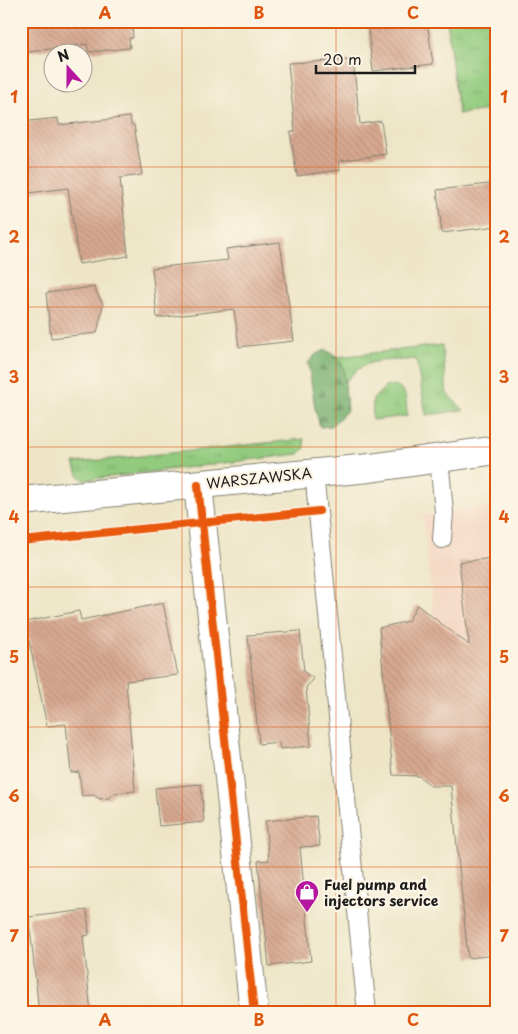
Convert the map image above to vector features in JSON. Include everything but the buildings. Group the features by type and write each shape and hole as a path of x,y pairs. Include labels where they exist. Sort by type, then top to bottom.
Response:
{"street":[{"name":"WARSZAWSKA","path":"21,501 370,468 497,450"},
{"path":"198,485 254,1013"}],"lane":[{"path":"439,458 444,512 442,539"},
{"path":"314,472 367,1013"}],"shaded area":[{"path":"497,506 497,812 454,815 423,515"}],"green space":[{"path":"447,21 497,21 497,109 458,114"},
{"path":"442,345 447,394 464,410 426,415 416,359 369,363 353,373 345,382 344,370 338,357"},
{"path":"326,350 338,357 344,370 347,411 331,426 320,427 308,363 316,354"},
{"path":"394,385 399,387 404,393 407,416 372,420 373,399 386,386"},
{"path":"304,439 305,448 299,454 84,480 78,475 74,463"}],"cycle path":[{"path":"198,485 254,1013"},
{"path":"21,541 319,511"}],"place":[{"name":"Fuel pump and injectors service","path":"307,913"}]}
